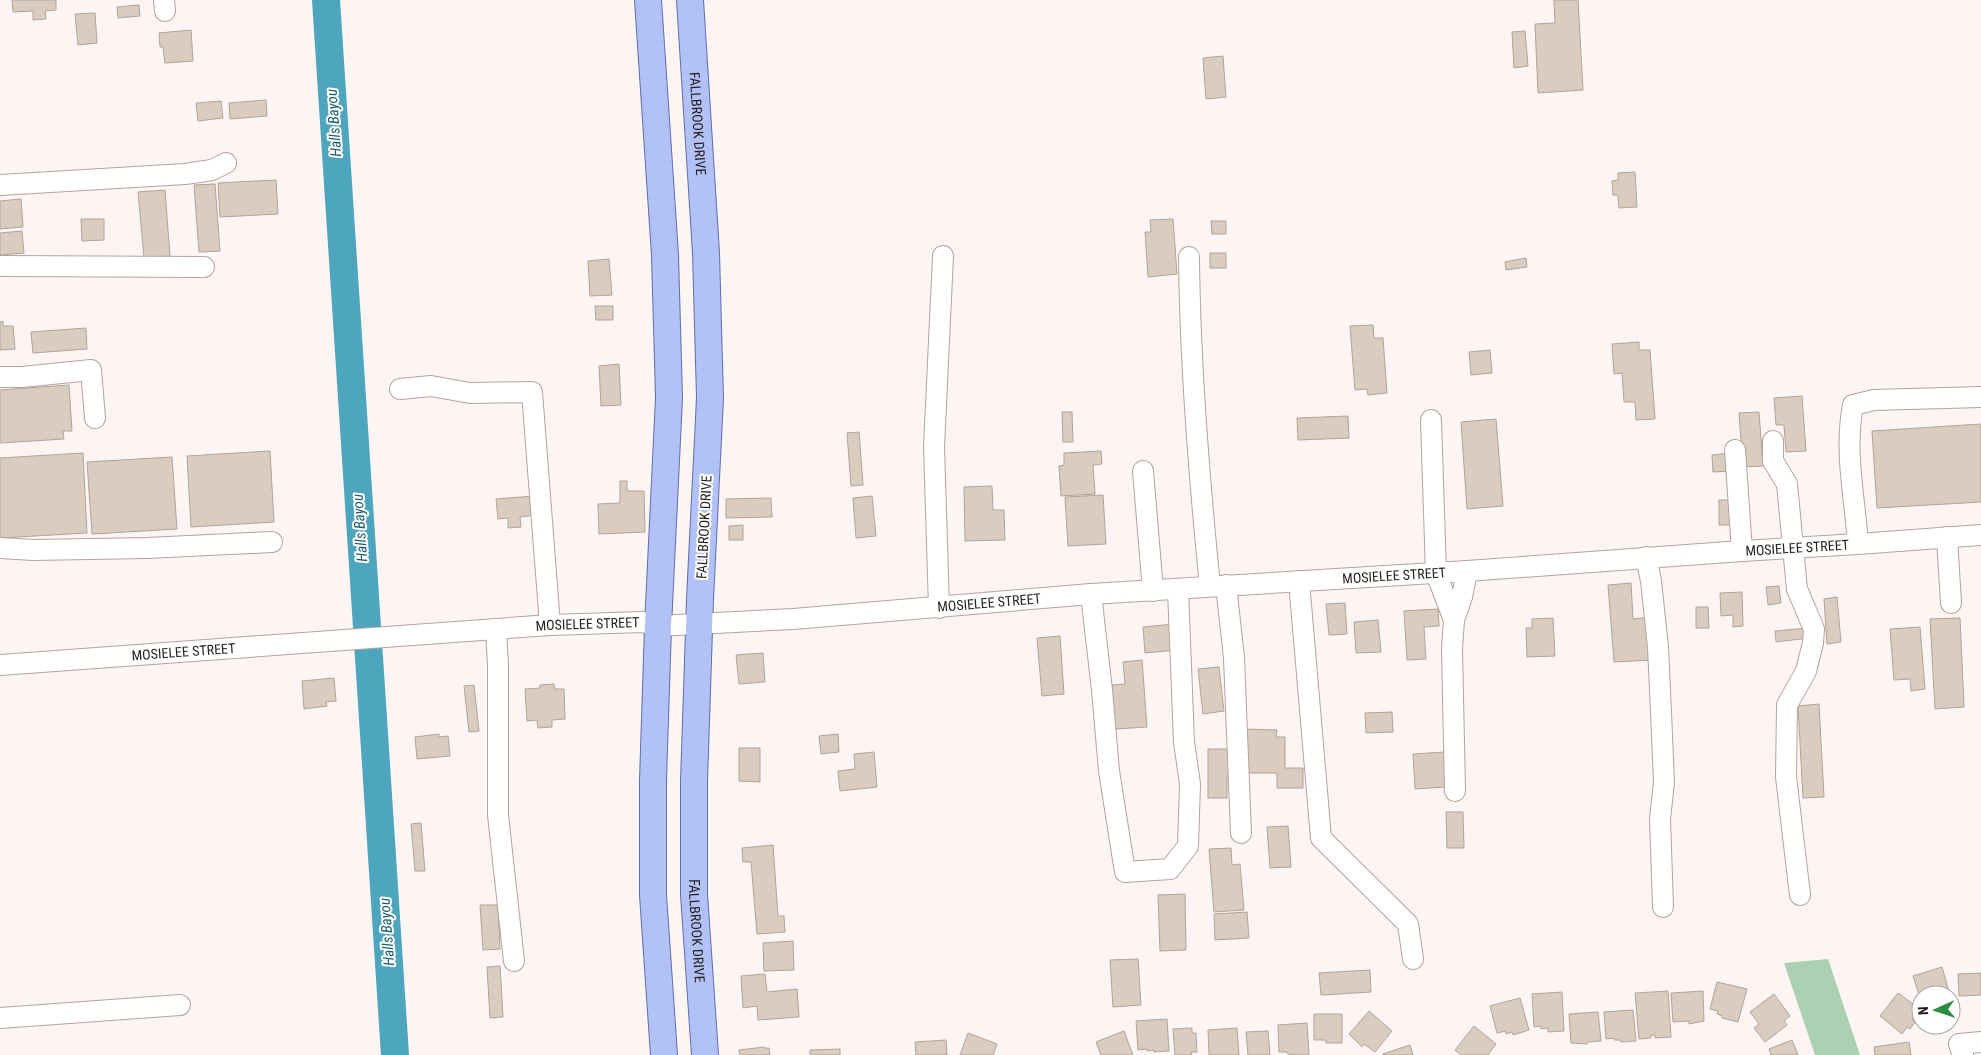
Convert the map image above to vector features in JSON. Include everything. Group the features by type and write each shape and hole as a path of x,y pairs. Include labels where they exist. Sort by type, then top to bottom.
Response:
{"main road":[{"path":"648,0 665,255 669,398 653,781 653,895 664,1055"},
{"name":"FALLBROOK DRIVE","path":"690,0 706,253 710,398 699,623 694,782 694,894 705,1055"}],"street":[{"path":"0,185 184,174 212,170 226,163"},
{"path":"939,608 934,447 943,256"},
{"path":"1189,257 1189,304 1198,451 1218,586 1234,658 1241,833"},
{"path":"0,266 204,267"},
{"path":"0,377 22,377 91,370 95,418"},
{"path":"400,389 431,386 470,393 532,392 550,625"},
{"path":"1858,544 1852,492 1849,426 1854,405 1874,400 1981,397"},
{"path":"1432,420 1436,573 1454,620"},
{"path":"1773,441 1773,461 1787,484 1797,589 1814,629 1813,643 1806,670 1787,705 1786,777 1800,895"},
{"path":"1735,450 1742,551"},
{"path":"1143,471 1153,591"},
{"name":"MOSIELEE STREET","path":"0,665 550,625 643,622 658,626 939,608 1091,594 1467,571 1981,535"},
{"path":"1947,537 1951,603"},
{"path":"0,548 33,550 131,548 272,542"},
{"path":"1646,557 1651,581 1657,638 1661,712 1664,782 1660,819 1663,907"},
{"path":"1455,791 1452,649 1454,620 1462,597 1467,571"},
{"path":"1299,581 1321,838 1408,924 1413,959"},
{"path":"1091,594 1109,771 1116,828 1125,872 1170,869 1188,846 1190,784 1184,742 1178,589"},
{"path":"496,629 498,666 498,815 514,961"},
{"path":"0,1018 180,1005"},
{"path":"1961,1050 1981,1042"}],"green space":[{"path":"1828,959 1860,1055 1815,1055 1784,963"}],"building":[{"path":"12,0 56,0 56,10 45,11 46,19 33,20 33,11 13,12"},
{"path":"1554,0 1578,0 1583,90 1538,93 1535,24 1555,23"},
{"path":"139,5 140,16 118,18 117,7"},
{"path":"95,13 97,43 78,45 75,14"},
{"path":"191,30 193,61 165,63 163,47 160,47 159,33"},
{"path":"1525,31 1528,66 1514,68 1512,32"},
{"path":"1223,56 1226,97 1206,99 1203,58"},
{"path":"266,100 267,116 230,119 229,103"},
{"path":"221,101 223,118 198,121 196,103"},
{"path":"1635,172 1637,207 1619,208 1618,195 1613,195 1612,181 1618,180 1618,173"},
{"path":"276,180 278,214 220,217 218,183"},
{"path":"215,184 220,251 199,252 194,185"},
{"path":"165,190 170,256 144,258 138,192"},
{"path":"21,199 23,227 0,229 0,201"},
{"path":"81,219 104,219 104,240 82,241"},
{"path":"1173,219 1177,274 1148,277 1145,232 1151,232 1150,220"},
{"path":"1211,221 1226,221 1226,234 1212,234"},
{"path":"22,231 24,253 0,255 0,233"},
{"path":"1210,253 1226,253 1226,268 1210,268"},
{"path":"1526,258 1527,267 1506,270 1505,262"},
{"path":"609,259 612,295 590,296 588,261"},
{"path":"595,306 613,306 613,320 596,320"},
{"path":"3,321 3,326 13,326 15,349 0,350 0,322"},
{"path":"1373,325 1374,338 1383,338 1387,393 1368,395 1367,389 1355,390 1350,326"},
{"path":"86,328 87,349 33,353 31,332"},
{"path":"1639,342 1639,350 1650,350 1655,419 1636,420 1635,402 1624,402 1622,373 1614,374 1612,344"},
{"path":"1490,350 1492,373 1471,375 1469,352"},
{"path":"619,364 621,405 601,406 599,366"},
{"path":"69,385 72,431 63,431 64,439 0,443 0,390"},
{"path":"1802,396 1806,451 1786,452 1784,425 1776,425 1774,398"},
{"path":"1062,412 1072,412 1073,442 1063,442"},
{"path":"1759,412 1763,466 1743,467 1739,413"},
{"path":"1348,416 1349,438 1298,440 1297,418"},
{"path":"1496,419 1503,506 1467,509 1461,422"},
{"path":"1981,424 1981,502 1877,508 1872,431"},
{"path":"859,432 863,485 851,486 847,433"},
{"path":"270,451 274,522 191,527 187,456"},
{"path":"1101,451 1102,464 1093,465 1095,494 1061,496 1059,466 1064,465 1064,453"},
{"path":"83,453 87,533 0,538 0,458"},
{"path":"1730,453 1731,471 1713,472 1712,455"},
{"path":"172,457 177,529 92,534 87,462"},
{"path":"620,481 627,481 627,491 644,491 645,532 599,534 598,504 620,503"},
{"path":"992,486 993,510 1004,510 1005,540 965,541 964,487"},
{"path":"1103,495 1106,544 1068,546 1065,497"},
{"path":"534,496 536,515 520,517 521,527 508,528 508,518 498,519 496,499"},
{"path":"872,496 876,536 856,538 853,498"},
{"path":"771,498 772,517 726,518 726,499"},
{"path":"1719,500 1734,500 1734,525 1719,525"},
{"path":"743,525 743,540 729,540 729,526"},
{"path":"1631,583 1633,619 1650,617 1653,660 1614,662 1608,585"},
{"path":"1779,586 1781,603 1768,605 1766,587"},
{"path":"1742,592 1743,626 1733,627 1733,615 1721,616 1720,593"},
{"path":"1837,597 1841,642 1827,644 1824,599"},
{"path":"1345,603 1347,634 1329,635 1326,604"},
{"path":"1696,607 1708,607 1709,628 1696,628"},
{"path":"1438,609 1439,626 1424,627 1426,659 1407,660 1404,611"},
{"path":"1553,618 1555,656 1527,657 1526,628 1532,628 1532,619"},
{"path":"1960,618 1964,707 1935,709 1930,619"},
{"path":"1378,620 1381,652 1356,653 1354,622"},
{"path":"1174,624 1176,650 1145,653 1143,627"},
{"path":"1920,627 1925,689 1911,691 1910,679 1894,680 1890,629"},
{"path":"1808,628 1809,638 1776,642 1775,631"},
{"path":"1060,636 1064,694 1042,696 1037,638"},
{"path":"763,653 765,682 739,684 736,655"},
{"path":"1142,660 1147,727 1115,729 1112,685 1125,684 1123,662"},
{"path":"1219,667 1224,711 1203,714 1198,669"},
{"path":"334,678 336,701 326,702 327,706 304,709 302,681"},
{"path":"554,684 555,689 564,689 565,719 552,720 552,727 538,728 537,720 527,721 525,689 540,688 540,685"},
{"path":"474,685 479,731 469,732 464,686"},
{"path":"1819,704 1824,797 1803,798 1798,706"},
{"path":"1392,712 1393,732 1366,733 1365,713"},
{"path":"1245,729 1277,730 1276,737 1285,737 1285,768 1303,768 1303,788 1277,788 1277,773 1244,773"},
{"path":"439,734 439,737 448,736 450,756 417,759 415,737"},
{"path":"838,734 839,752 821,754 819,736"},
{"path":"739,748 760,748 760,782 739,781"},
{"path":"1208,749 1229,749 1233,776 1227,776 1227,798 1208,798"},
{"path":"874,752 877,787 840,791 838,771 855,769 854,754"},
{"path":"1445,752 1447,787 1415,789 1413,754"},
{"path":"1446,812 1463,812 1464,848 1447,848"},
{"path":"421,823 425,871 415,871 411,824"},
{"path":"1288,826 1291,867 1270,868 1267,827"},
{"path":"773,845 778,916 784,916 785,932 757,934 751,862 743,862 742,848"},
{"path":"1231,848 1232,865 1240,864 1244,910 1214,912 1209,849"},
{"path":"1185,894 1186,950 1160,951 1158,895"},
{"path":"480,905 498,905 500,949 483,950"},
{"path":"1247,912 1249,938 1215,940 1214,914"},
{"path":"793,941 794,970 764,971 763,943"},
{"path":"1138,959 1141,1005 1113,1007 1110,960"},
{"path":"500,966 503,1017 490,1018 487,967"},
{"path":"1942,967 1947,985 1916,985 1913,976"},
{"path":"1370,970 1371,992 1321,995 1319,973"},
{"path":"1981,973 1981,995 1961,996 1958,974"},
{"path":"765,974 767,992 797,989 799,1017 758,1020 757,1006 743,1008 741,976"},
{"path":"1717,982 1747,989 1738,1022 1722,1018 1722,1016 1717,1014 1718,1011 1710,1009"},
{"path":"1668,991 1671,1037 1655,1038 1655,1035 1651,1035 1651,1038 1639,1039 1635,993"},
{"path":"1703,991 1704,1021 1689,1024 1689,1021 1673,1022 1671,993"},
{"path":"1562,992 1564,1031 1548,1032 1548,1028 1534,1027 1532,994"},
{"path":"1898,993 1911,1002 1911,1028 1910,1029 1907,1027 1902,1034 1880,1016"},
{"path":"1774,994 1790,1016 1784,1021 1787,1025 1765,1042 1754,1028 1759,1024 1750,1012"},
{"path":"1520,998 1529,1030 1513,1035 1512,1032 1506,1034 1506,1031 1497,1033 1490,1006"},
{"path":"1633,1010 1636,1041 1621,1042 1620,1040 1614,1040 1614,1038 1606,1039 1604,1012"},
{"path":"1369,1011 1392,1031 1375,1052 1364,1044 1362,1047 1349,1034"},
{"path":"1598,1012 1601,1041 1587,1042 1587,1044 1571,1043 1569,1014"},
{"path":"1314,1014 1342,1014 1342,1043 1326,1043 1326,1040 1314,1040"},
{"path":"1167,1019 1169,1051 1138,1050 1136,1021"},
{"path":"1307,1023 1309,1055 1279,1052 1278,1025"},
{"path":"1474,1026 1496,1044 1488,1055 1461,1055 1455,1050"},
{"path":"1192,1028 1192,1033 1196,1033 1197,1052 1191,1052 1192,1055 1175,1055 1173,1029"},
{"path":"1237,1028 1239,1055 1209,1055 1208,1030"},
{"path":"1124,1031 1133,1055 1101,1055 1096,1042"},
{"path":"1268,1031 1270,1055 1248,1055 1246,1032"},
{"path":"968,1033 997,1044 993,1055 960,1055"},
{"path":"946,1040 947,1055 916,1055 915,1042"},
{"path":"1792,1040 1798,1055 1771,1055 1769,1049"},
{"path":"1909,1042 1911,1055 1875,1055 1874,1047"},
{"path":"1410,1045 1413,1055 1383,1055 1383,1054"},
{"path":"769,1048 770,1055 740,1055 739,1050"},
{"path":"840,1049 840,1055 810,1055 810,1050"}],"waterway":[{"name":"Halls Bayou","path":"326,0 395,1055"}]}
